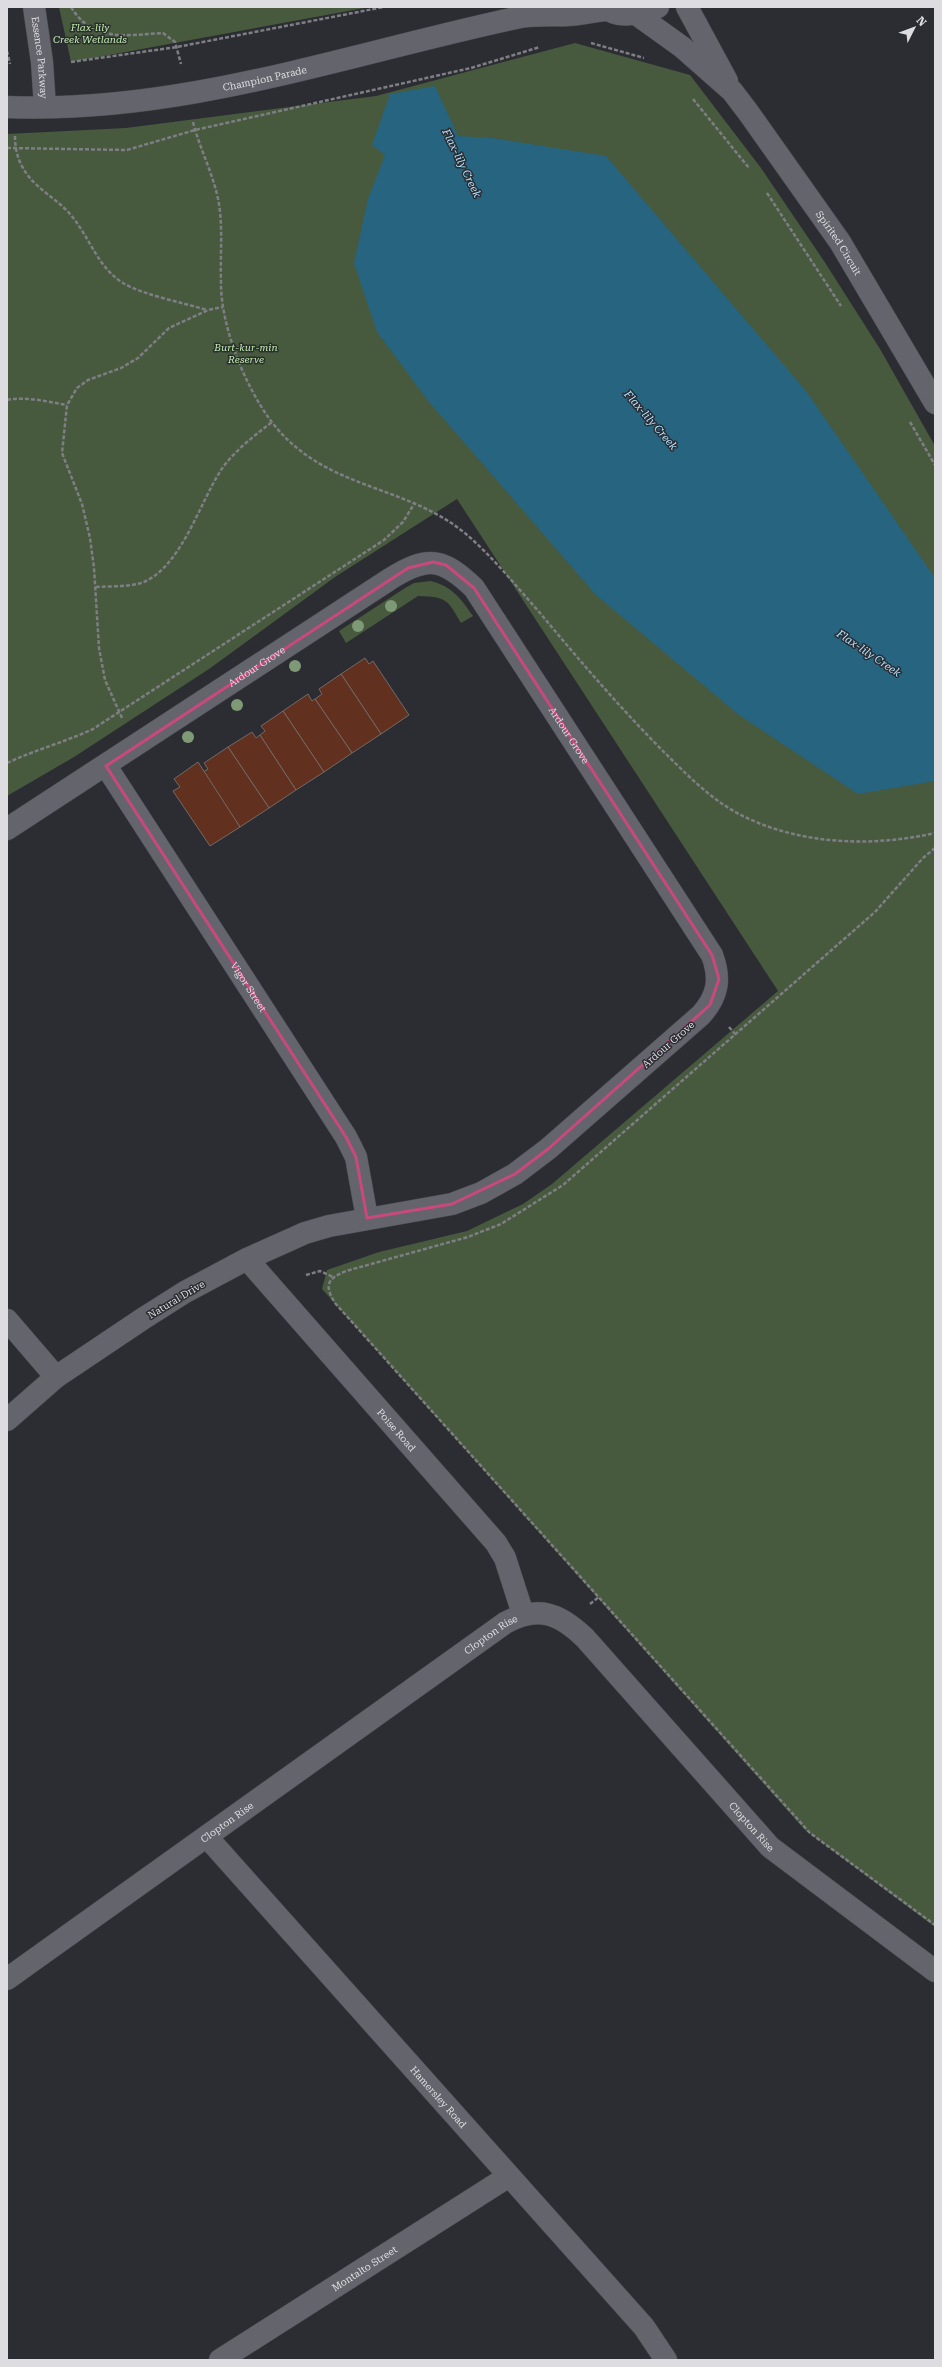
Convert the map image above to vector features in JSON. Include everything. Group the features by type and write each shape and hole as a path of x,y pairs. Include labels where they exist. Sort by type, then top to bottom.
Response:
{"street":[{"name":"Essence Parkway","path":"34,7 42,62 45,107"},
{"path":"636,14 658,7"},
{"name":"Spirited Circuit","path":"686,7 732,91 785,162 840,242 935,402"},
{"name":"Champion Parade","path":"11,107 132,103 187,94 526,12 571,15 606,8 621,14 636,14"},
{"name":"Spirited Circuit","path":"636,14 682,47 732,91"},
{"name":"Ardour Grove","path":"7,829 106,766 408,568 420,563 433,562 446,565 460,574 474,588 712,955 719,979 716,993 710,1005 543,1153 515,1174 481,1193 452,1204 367,1218"},
{"name":"Vigor Street","path":"106,766 346,1137 356,1157 367,1218"},
{"name":"Natural Drive","path":"7,1420 56,1377 185,1292 247,1259 305,1233 367,1218"},
{"name":"Poise Road","path":"247,1259 496,1543 505,1558 523,1614"},
{"path":"7,1320 56,1377"},
{"name":"Clopton Rise","path":"7,1980 505,1623 523,1614 541,1612 569,1624 585,1638 770,1847 935,1971"},
{"name":"Hamersley Road","path":"207,1838 644,2327 666,2360"},
{"name":"Montalto Street","path":"220,2360 509,2176"}],"path":[{"path":"71,7 83,24 110,36 163,33 175,42 195,130 210,168 219,205 222,241 221,284 223,307 234,348 250,386 272,422 296,447 322,467 353,481 414,503 446,520 487,553 639,727 685,773 712,795 743,816 775,829 811,838 863,842 935,833"},
{"path":"7,51 8,64 66,62 177,47 384,7"},
{"path":"571,15 577,39 652,60"},
{"path":"7,148 127,150 195,130 471,68 544,45"},
{"path":"690,95 750,170"},
{"path":"11,107 15,148 22,167 34,183 70,214 100,262 110,274 124,284 208,310"},
{"path":"764,189 844,311"},
{"path":"140,743 118,712 105,680 99,648 96,587 90,538 82,504 62,452 67,405 76,388 88,380 121,368 138,358 169,328 208,310 223,307"},
{"path":"7,400 33,399 67,405"},
{"path":"908,418 935,465"},
{"path":"96,587 141,583 154,576 167,564 188,533 222,469 240,448 272,422"},
{"path":"7,763 43,747 71,739 93,729 384,540 403,522 414,503"},
{"path":"306,1275 320,1271 333,1276 468,1237 501,1224 563,1185 876,912 923,858 935,848"},
{"path":"333,1276 328,1284 329,1293 335,1303 810,1833 935,1925"}],"highlighted area":[{"path":"433,562 446,565 474,588 712,955 719,979 710,1005 548,1149 515,1174 452,1204 367,1218 356,1157 346,1137 106,766 408,568"}],"green space":[{"name":"Flax-lily Creek Wetlands","path":"59,7 370,7 71,62"},
{"name":"Burt-kur-min Reserve","path":"575,43 690,75 761,168 824,261 880,349 935,446 935,1927 805,1830 322,1289 327,1270 379,1252 467,1231 523,1204 552,1184 778,991 457,499 335,577 209,669 74,757 7,796 7,134 126,128 376,96"},
{"path":"431,581 439,583 451,590 473,616 461,623 449,604 445,601 435,597 418,596 346,643 339,631 414,583"}],"water":[{"name":"Flax-lily Creek","path":"435,86 458,136 492,138 606,156 806,391 935,578 935,781 858,794 739,715 596,595 429,402 377,332 354,263 368,199 385,155 372,145 390,94"}],"building":[{"path":"365,658 369,664 373,661 409,715 381,734 341,674"},
{"path":"341,674 381,734 352,753 315,699 322,694 319,689"},
{"path":"308,694 312,701 315,699 352,753 324,772 283,711"},
{"path":"283,711 324,772 296,790 260,735 265,731 261,726"},
{"path":"252,732 256,738 260,735 296,790 269,808 228,747"},
{"path":"228,747 269,808 240,827 203,772 208,769 204,763"},
{"path":"198,762 240,827 210,846 173,791 180,787 174,779"}]}
